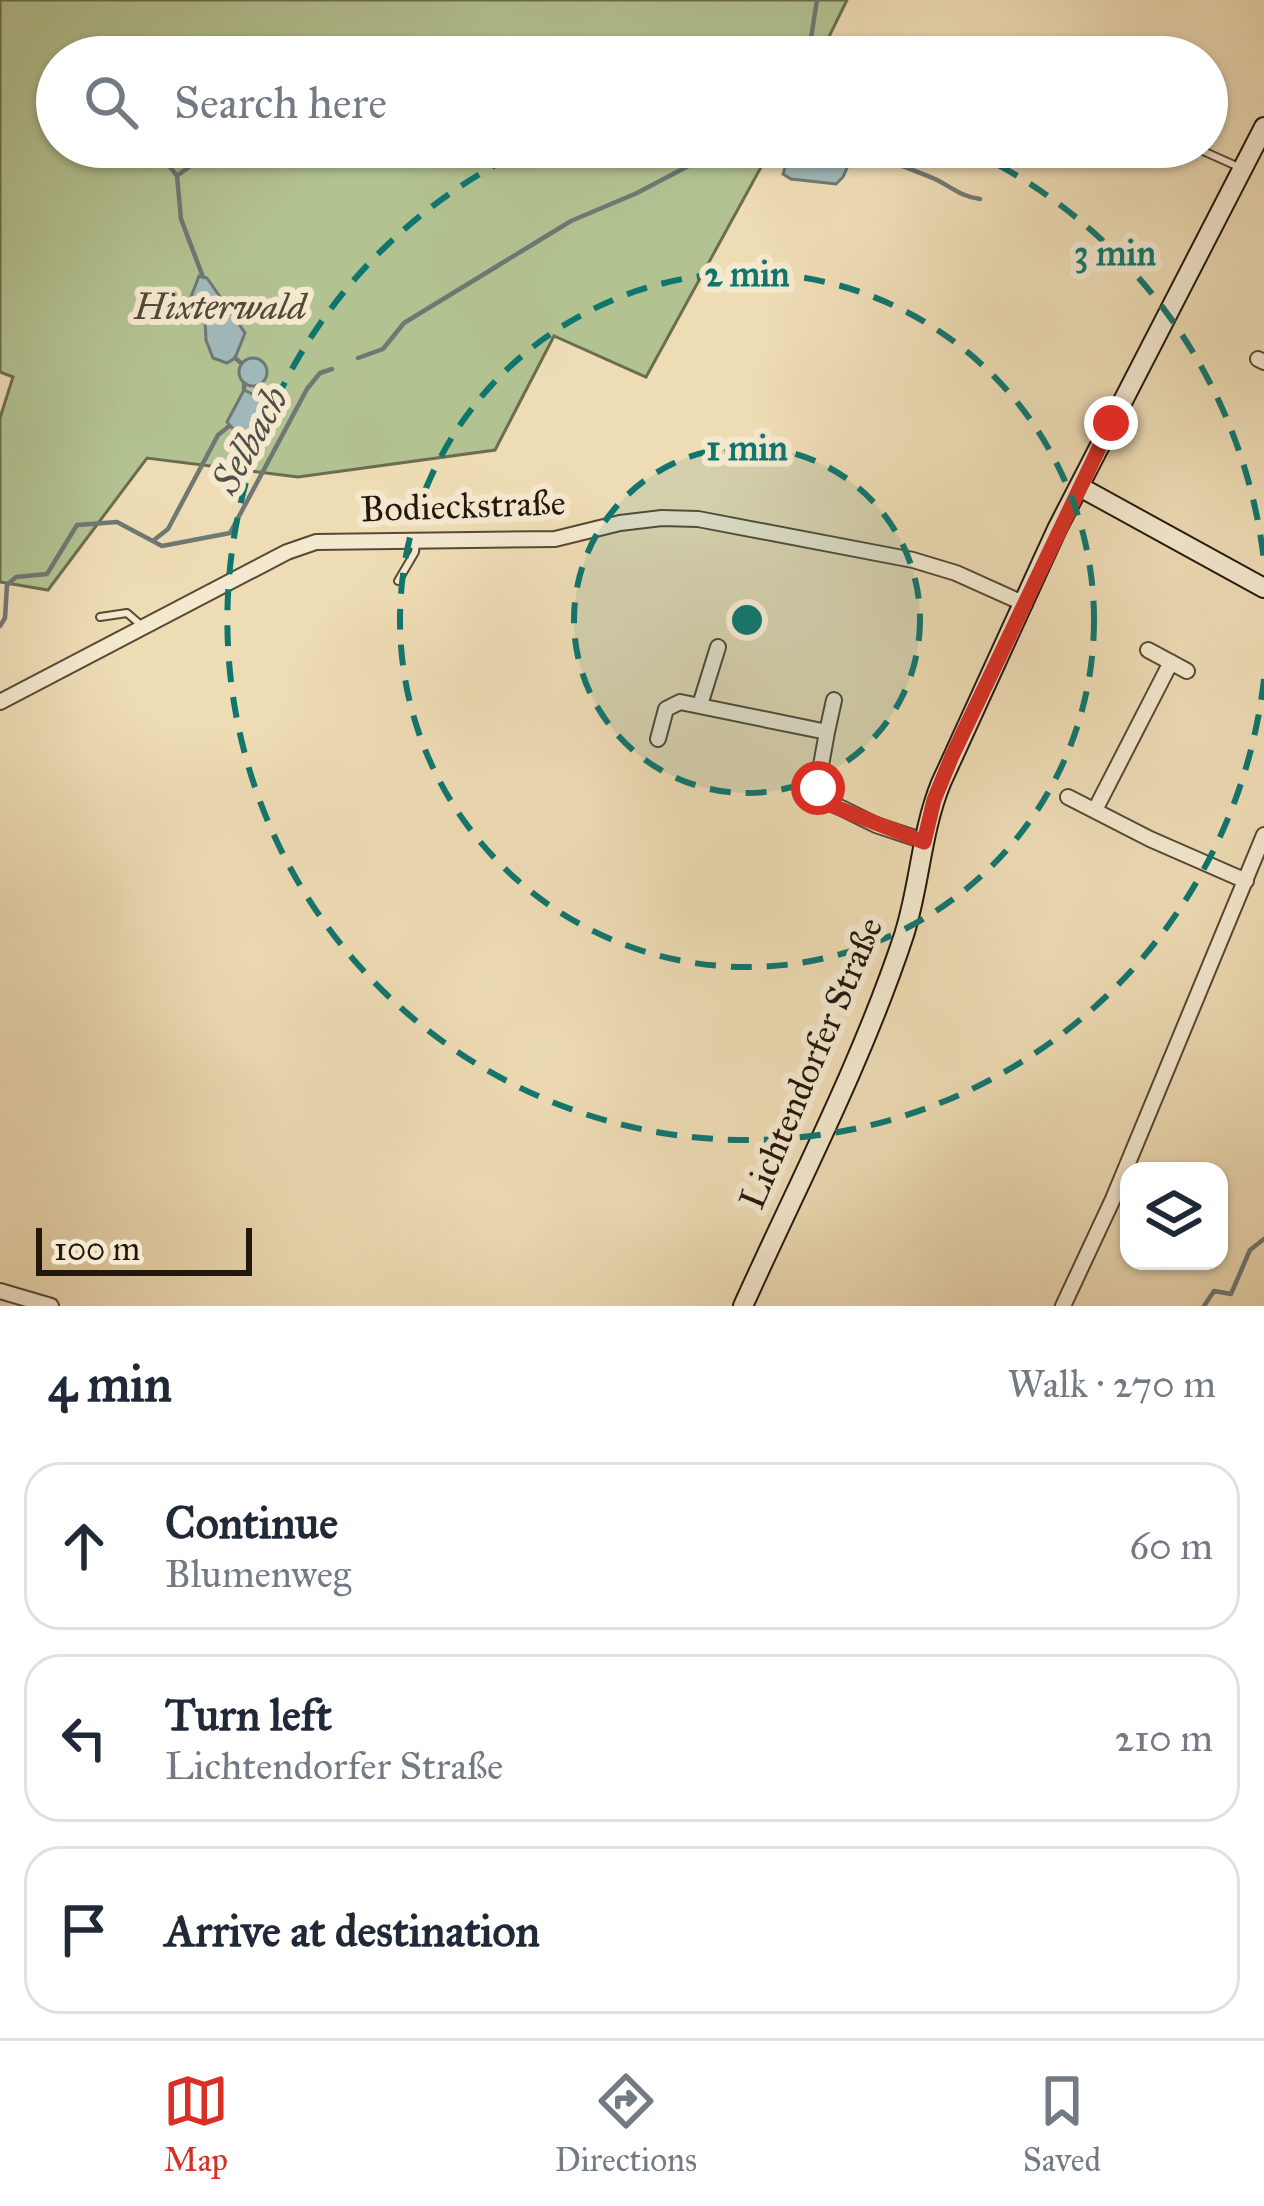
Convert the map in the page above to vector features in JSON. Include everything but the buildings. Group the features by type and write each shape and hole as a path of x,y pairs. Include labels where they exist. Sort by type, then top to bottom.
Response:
{"main road":[{"name":"Lichtendorfer Straße","path":"743,1306 881,995 909,917 940,783 1163,317 1264,127"},
{"path":"1080,487 1264,588"}],"street":[{"name":"Bodieckstraße","path":"0,702 303,544 555,539 620,523 698,519 913,560 956,573 1024,604"},
{"path":"700,705 718,646"},
{"path":"1148,650 1187,671"},
{"path":"1095,810 1171,662"},
{"path":"834,700 818,782 821,798 924,842"},
{"path":"658,739 670,704 700,705 827,732"},
{"path":"1068,797 1246,881"},
{"path":"1063,1306 1113,1199 1264,835"},
{"path":"0,1291 51,1306"}],"lane":[{"path":"1228,163 1244,170"},
{"path":"398,581 416,552 416,539"},
{"path":"100,617 127,613 144,628"}],"green space":[{"name":"Hixterwald","path":"0,0 847,0 829,36 36,36 36,168 760,168 646,377 554,336 495,450 298,477 147,458 48,590 0,582 0,418 13,377 0,372"}],"water":[{"path":"785,168 847,168 836,184 783,174"},
{"path":"199,276 207,278 245,333 235,358 227,363 213,358 205,319 189,302"},
{"path":"253,358 263,362 267,372 263,382 253,386 243,382 239,372 243,362"},
{"path":"244,390 265,400 254,438 227,422"}],"waterway":[{"path":"811,36 817,0"},
{"path":"171,168 177,176"},
{"path":"178,175 188,168"},
{"name":"Selbach","path":"358,358 383,349 404,323 571,221 684,168"},
{"path":"908,168 980,199"},
{"path":"177,176 181,219 203,277"},
{"path":"235,358 241,363"},
{"name":"Selbach","path":"0,626 7,585 16,577 47,574 77,525 117,522 162,546 230,533 307,389 320,373 332,369"},
{"path":"244,384 244,390"},
{"path":"154,540 168,529 218,435 228,427"},
{"path":"1204,1306 1214,1291 1231,1294 1250,1250 1264,1239"}],"route":[{"path":"818,788 830,805 924,842 952,756 1111,423"}]}
